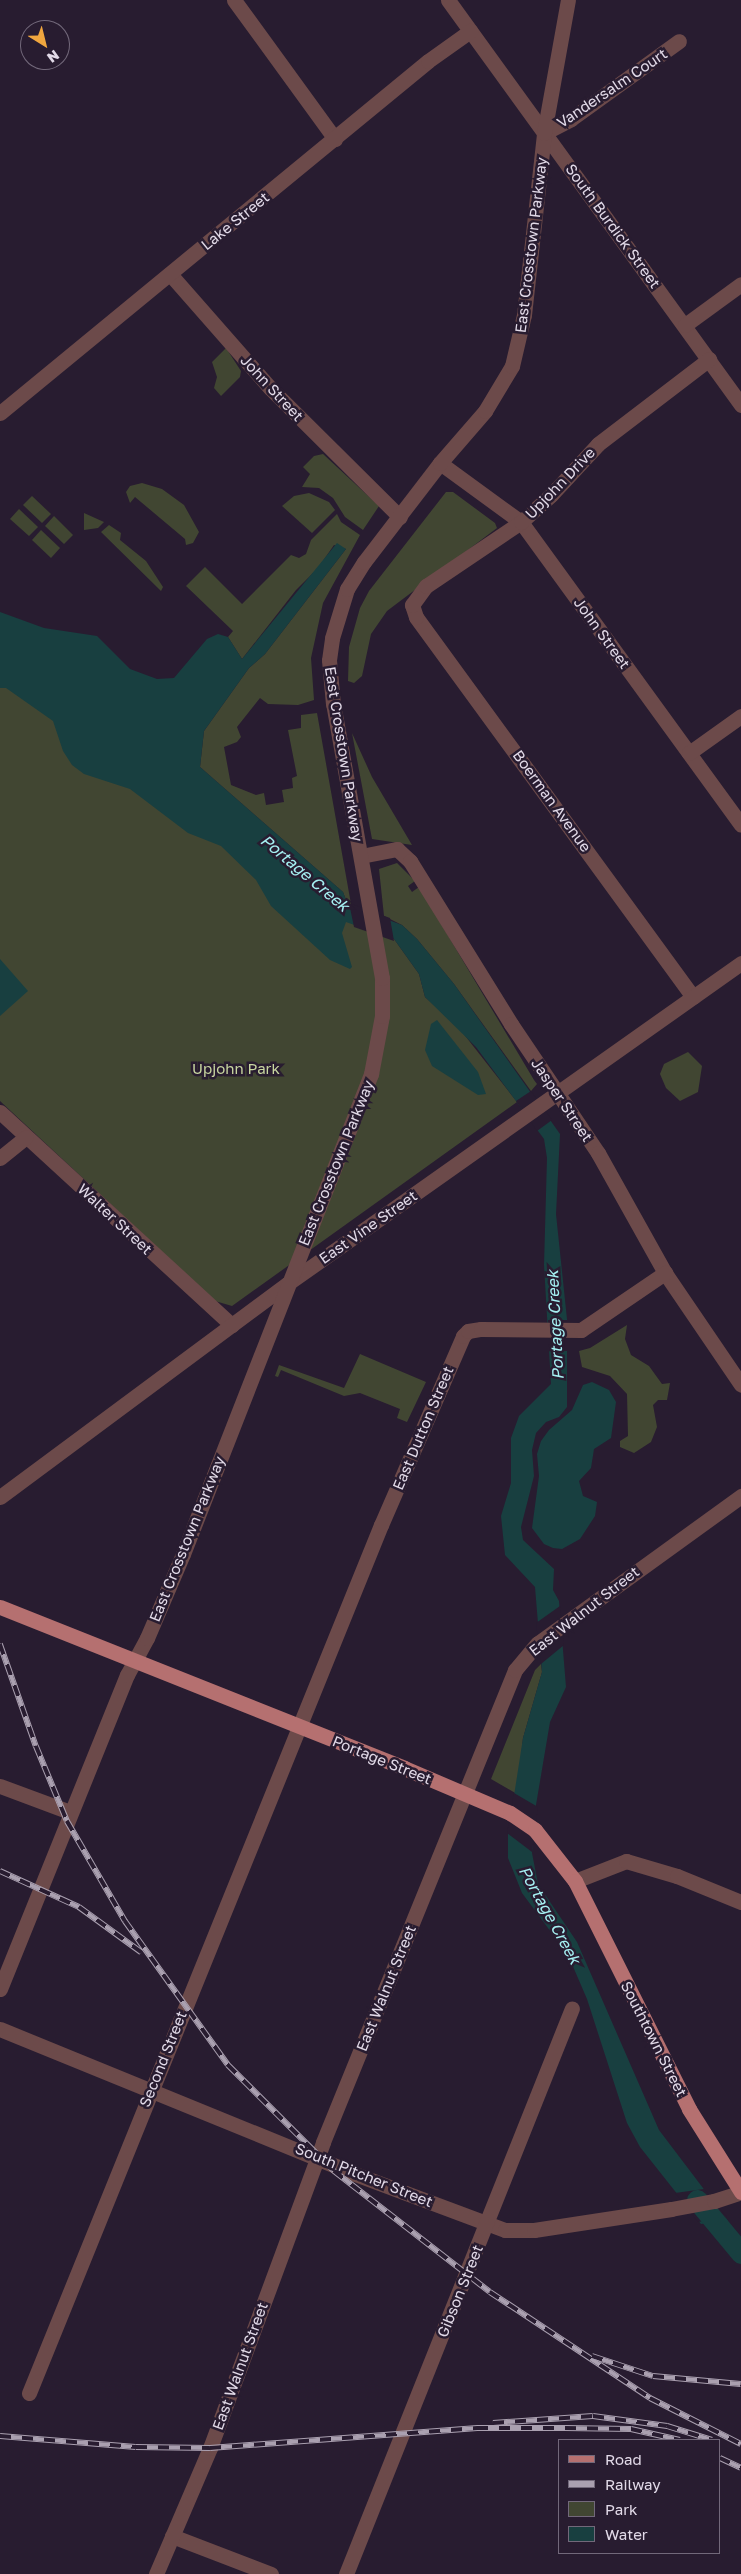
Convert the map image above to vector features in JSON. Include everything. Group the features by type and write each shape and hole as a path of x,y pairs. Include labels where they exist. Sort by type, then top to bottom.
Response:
{"main road":[{"name":"Portage Street","path":"0,1607 299,1726 510,1813 535,1830 575,1881"},
{"name":"Southtown Street","path":"575,1881 689,2109 741,2192"}],"street":[{"path":"234,0 336,139"},
{"name":"South Burdick Street","path":"448,0 741,405"},
{"name":"East Crosstown Parkway","path":"0,1989 70,1812 134,1660 147,1638 183,1554 274,1327 286,1284 371,1074 383,997 375,934 333,704 331,645 337,614 347,589 440,463 485,411 512,366 524,315 544,133 568,0"},
{"name":"Lake Street","path":"0,413 470,31"},
{"name":"Vandersalm Court","path":"544,133 571,119 679,42"},
{"name":"John Street","path":"170,274 270,388 400,517"},
{"path":"684,324 741,284"},
{"name":"Upjohn Drive","path":"412,605 426,586 521,522 551,495 598,444 709,359"},
{"name":"John Street","path":"440,463 521,522 741,825"},
{"name":"Boerman Avenue","path":"412,605 416,617 694,997"},
{"path":"689,753 741,716"},
{"name":"Jasper Street","path":"361,856 390,849 404,853 598,1154 665,1273 741,1385"},
{"name":"East Vine Street","path":"0,1497 286,1284 527,1116 741,963"},
{"name":"Walter Street","path":"0,1112 232,1325"},
{"path":"0,1158 26,1137"},
{"name":"East Dutton Street","path":"299,1726 463,1336 468,1331 481,1329 568,1332 586,1328 665,1273"},
{"name":"East Walnut Street","path":"156,2574 210,2448 318,2156 514,1670 538,1643 741,1496"},
{"name":"Second Street","path":"29,2393 299,1726"},
{"path":"0,1786 70,1812"},
{"path":"575,1881 626,1862 677,1876 741,1902"},
{"name":"Gibson Street","path":"346,2574 488,2224 572,2008"},
{"name":"South Pitcher Street","path":"0,2029 318,2156 355,2174 488,2224 512,2231 534,2230 685,2206 714,2201 741,2192"},
{"path":"172,2536 271,2574"}],"green space":[{"path":"226,348 241,371 240,377 221,396 214,388 217,377 212,362"},
{"path":"323,454 379,506 363,530 345,517 333,498 319,488 302,487 310,474 303,467 314,456"},
{"path":"142,483 162,489 184,505 199,532 193,543 186,545 185,539 135,497 130,503 126,492 130,486"},
{"path":"446,492 453,492 495,523 497,528 387,611 371,634 362,676 354,683 348,681 349,647 360,608 369,591"},
{"path":"309,493 329,502 335,510 312,533 282,506 294,496"},
{"path":"32,496 51,514 42,523 23,505"},
{"path":"19,509 38,527 29,536 10,519"},
{"path":"84,513 104,522 98,528 84,530"},
{"path":"337,514 341,522 360,535 323,603 311,658 314,700 298,705 268,704 260,698 237,727 241,737 237,742 224,747 231,785 256,795 264,793 266,805 284,802 282,790 293,788 292,778 297,776 288,730 301,728 301,715 317,713 351,904 348,905 343,892 200,767 204,731 249,668 265,654 346,549 334,545 318,568 296,590 242,659 228,637 233,631 186,586 205,567 242,604 291,555 299,558 306,554 311,540"},
{"path":"54,516 73,535 64,544 45,526"},
{"path":"109,525 121,533 120,540 146,561 163,587 161,591 101,532"},
{"path":"41,530 60,548 51,558 32,540"},
{"name":"Upjohn Park","path":"0,667 346,921 394,939 419,974 425,997 459,1028 517,1102 232,1306 215,1301 0,1101"},
{"path":"352,733 372,777 412,845 372,839"},
{"path":"397,863 415,881 408,886 412,892 419,887 537,1084 531,1091 454,984 417,939 402,925 384,916 379,869"},
{"path":"688,1052 702,1066 698,1092 680,1101 666,1088 660,1074 664,1064"},
{"path":"627,1325 625,1339 631,1355 649,1366 662,1384 670,1383 667,1400 658,1400 653,1405 657,1427 651,1442 634,1453 620,1447 620,1441 628,1436 627,1394 610,1376 582,1367 579,1351 590,1348"},
{"path":"360,1354 426,1382 407,1422 397,1418 400,1409 360,1393 344,1396 281,1370 278,1377 275,1376 279,1365 344,1388"},
{"path":"541,1664 542,1672 523,1738 517,1794 491,1779 535,1670"}],"water":[{"path":"337,543 346,549 265,654 249,668 204,731 200,767 343,892 348,905 402,925 417,939 454,984 560,1134 556,1214 567,1319 567,1407 559,1417 546,1422 536,1433 532,1450 534,1476 521,1527 523,1540 554,1569 553,1590 559,1601 566,1687 550,1722 536,1805 532,1853 538,1884 577,1942 659,2130 728,2221 701,2224 640,2147 627,2123 587,1999 568,1955 522,1893 508,1858 508,1834 523,1738 542,1672 535,1587 505,1555 501,1516 511,1483 511,1438 519,1416 551,1384 544,1265 547,1158 544,1139 476,1047 425,997 419,974 394,939 346,922 342,933 352,967 350,969 330,960 271,906 256,880 221,846 188,833 130,789 84,774 72,765 63,751 53,721 6,688 0,688 0,612 44,628 97,636 130,669 157,679 174,678 207,639 218,634 228,637 242,659"},
{"path":"0,959 28,991 0,1016"},
{"path":"437,1020 478,1072 486,1094 478,1095 432,1066 425,1050 431,1024"},
{"path":"592,1382 609,1390 616,1402 611,1438 594,1449 591,1468 579,1481 583,1496 597,1502 595,1516 580,1539 562,1549 553,1548 544,1544 532,1528 539,1476 537,1454 541,1441 549,1430 572,1410 583,1385"}],"pier":[{"path":"349,903 390,918 394,941 354,927"},
{"path":"531,1091 552,1120 537,1131 516,1101"},
{"path":"548,1320 568,1320 568,1351 548,1351"},
{"path":"560,1606 564,1645 541,1664 536,1623"},
{"path":"514,1793 538,1807 532,1852 507,1833"},
{"path":"704,2189 727,2217 698,2222 675,2193"}],"waterway":[{"name":"Portage Creek","path":"697,2200 741,2253"}],"railway":[{"path":"0,1644 36,1746 67,1821 125,1921 228,2065 334,2171 490,2292 650,2398 741,2444"},
{"path":"0,1871 79,1907 141,1952"},
{"path":"592,2356 653,2376 741,2384"},
{"path":"493,2423 593,2416 667,2426 709,2439"},
{"path":"0,2436 136,2447 210,2448 477,2428 631,2429 676,2439"},
{"path":"721,2458 741,2468"}]}
